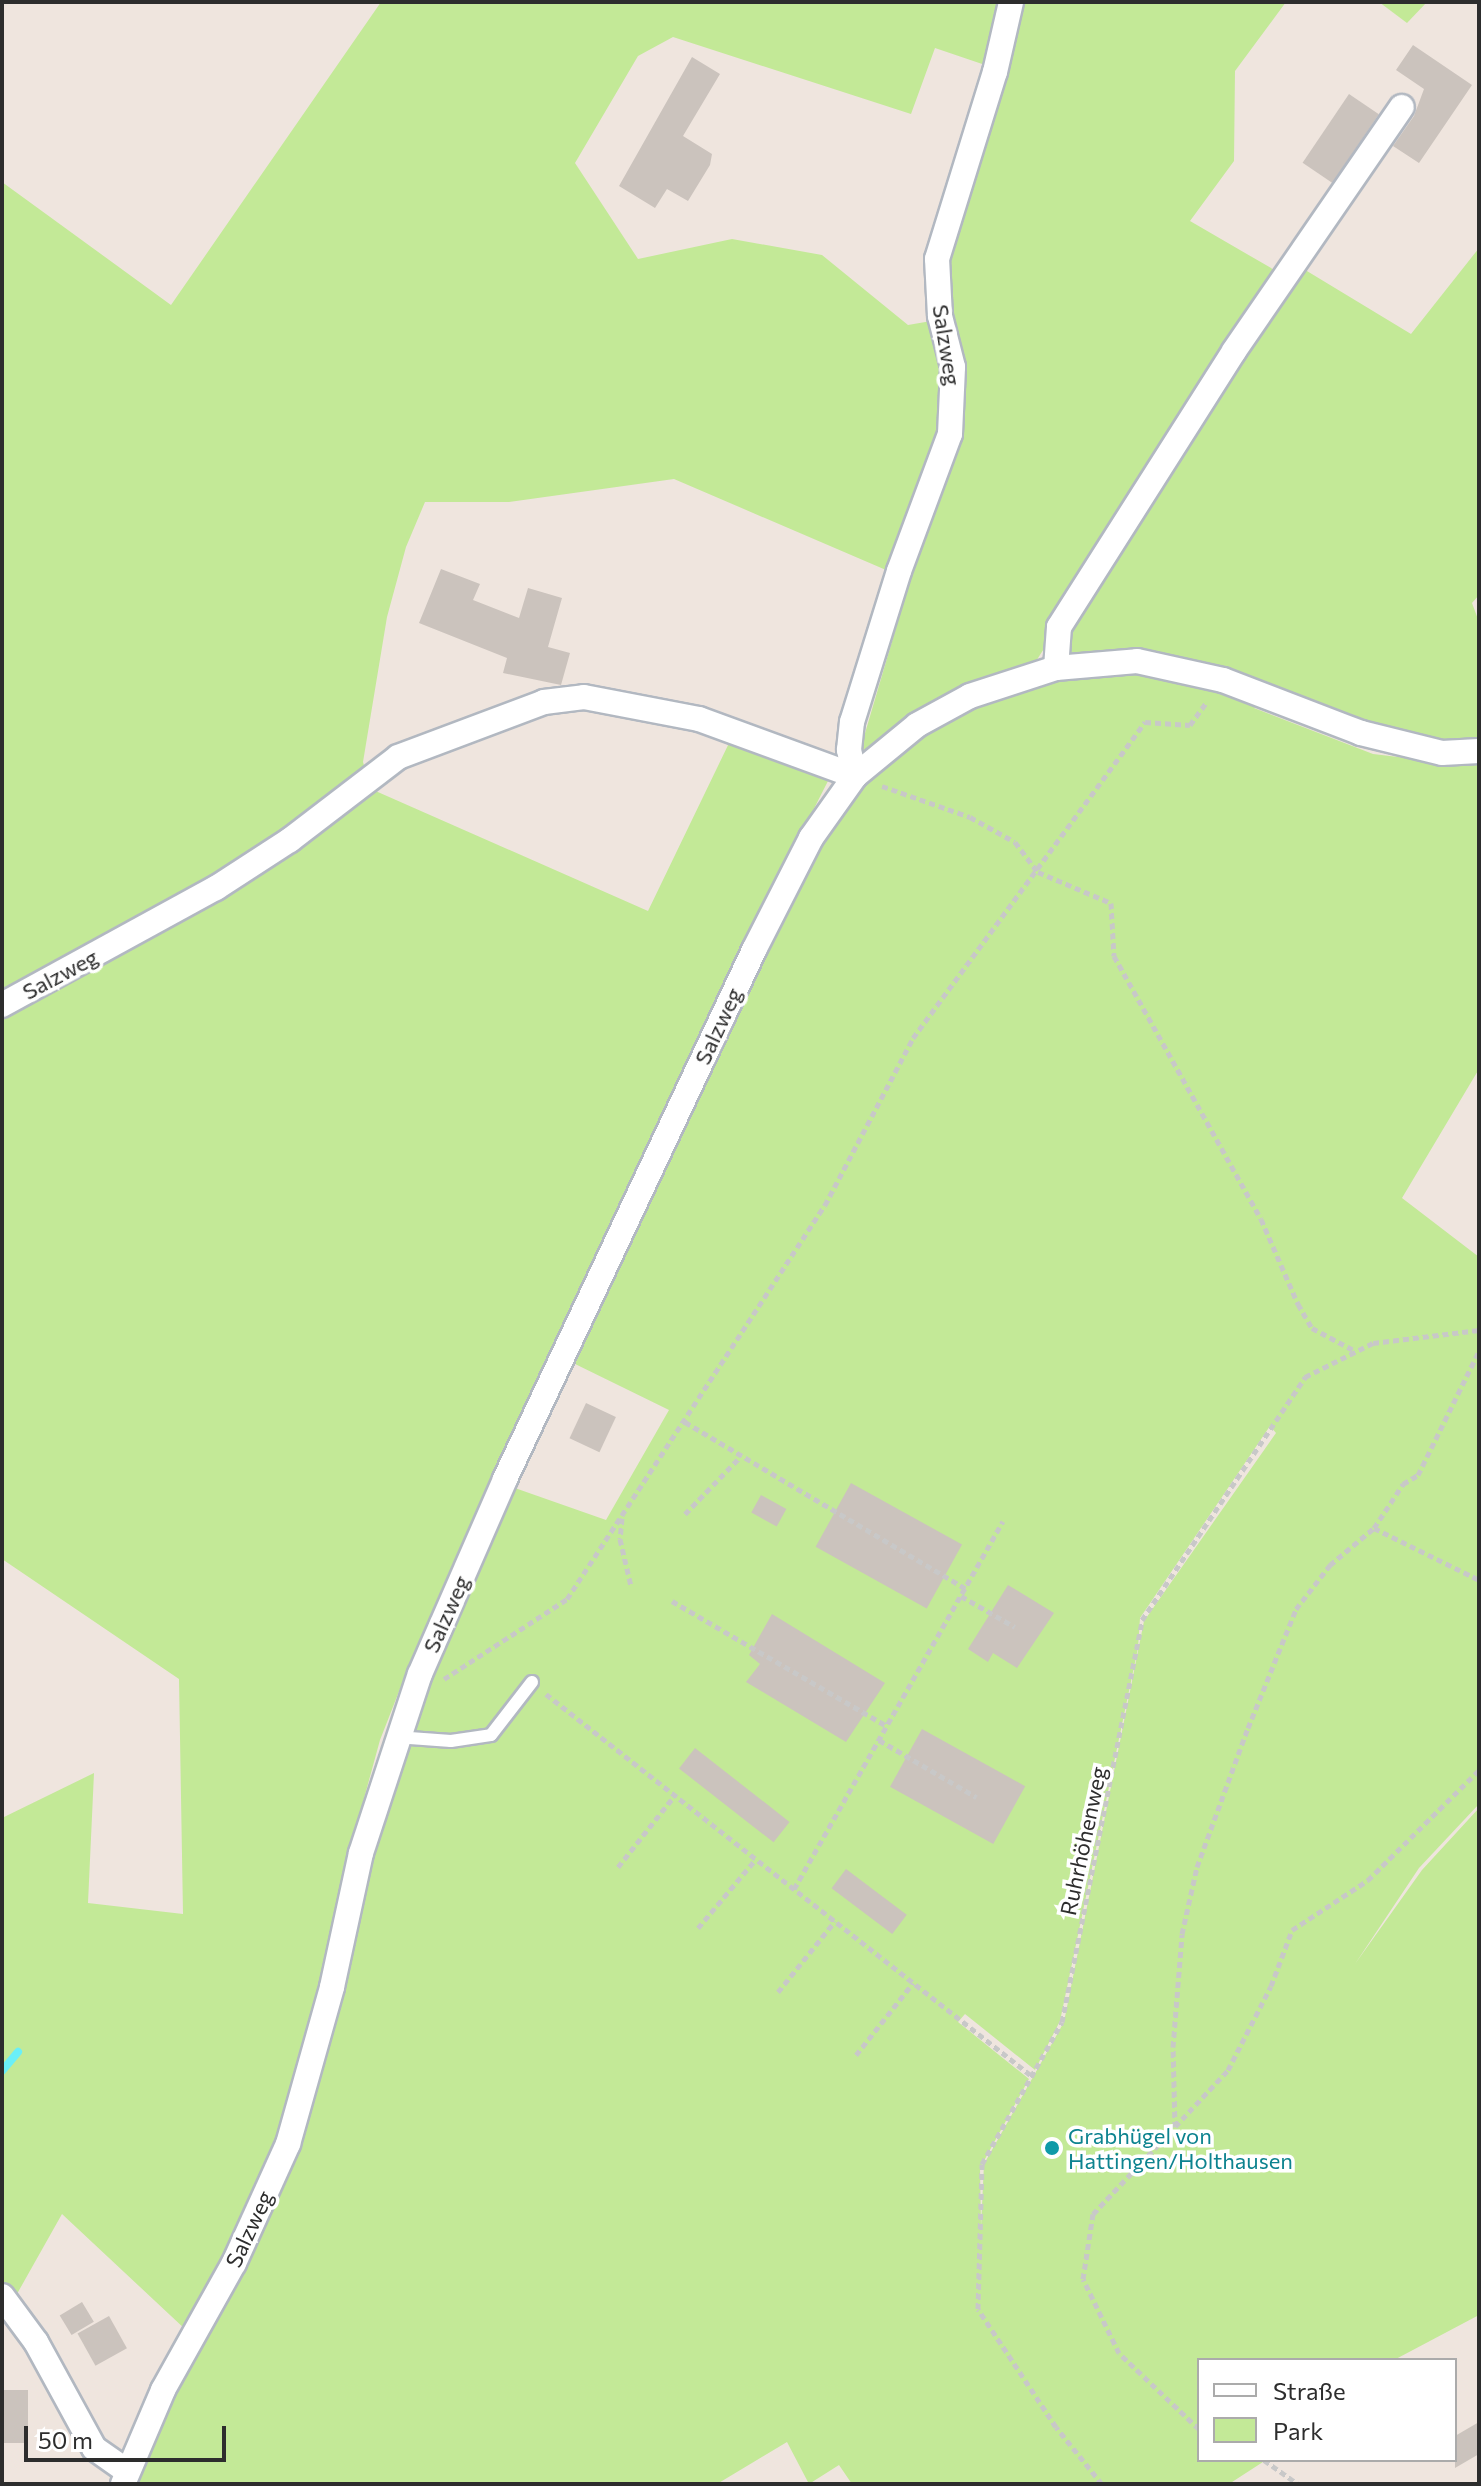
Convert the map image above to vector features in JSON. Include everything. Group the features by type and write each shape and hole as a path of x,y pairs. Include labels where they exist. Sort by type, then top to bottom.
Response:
{"street":[{"name":"Salzweg","path":"855,776 849,750 852,722 899,571 950,434 953,367 940,316 937,259 995,72 1011,2"},
{"path":"1056,668 1059,627 1234,351 1402,107"},
{"name":"Salzweg","path":"125,2477 234,2263 288,2144 326,2014 361,1853 396,1737 420,1674 505,1479 754,950 811,838 855,776 943,709 1056,668 1137,661 1223,680 1361,733 1442,753 1479,751"},
{"name":"Salzweg","path":"2,1005 216,888 290,840 398,757 544,702 584,697 699,719 855,776"},
{"path":"7,2311 94,2448 125,2477"}],"lane":[{"path":"396,1737 451,1741 491,1735 532,1682"}],"path":[{"path":"420,1674 449,1680 567,1599 825,1205 913,1038 1038,872 1145,722 1190,725 1223,680"},
{"path":"855,776 970,817 1015,842 1038,872 1111,903 1114,956 1261,1219 1290,1291 1312,1328 1355,1351"},
{"name":"Ruhrhöhenweg","path":"1102,2484 1056,2427 978,2309 982,2164 1062,2022 1142,1620 1305,1377 1373,1343 1479,1330"},
{"path":"1175,2127 1173,2047 1182,1934 1197,1867 1296,1609 1330,1565 1374,1528 1403,1484 1418,1475 1479,1351"},
{"path":"685,1422 965,1588"},
{"path":"685,1514 740,1457"},
{"path":"622,1517 620,1539 631,1586"},
{"path":"794,1889 1003,1521"},
{"path":"1374,1528 1479,1580"},
{"path":"960,1596 1015,1627"},
{"path":"672,1601 887,1726"},
{"path":"532,1682 1033,2077"},
{"path":"879,1740 976,1797"},
{"path":"1197,2427 1119,2353 1083,2279 1093,2214 1228,2070 1292,1930 1368,1880 1479,1770"},
{"path":"618,1867 675,1795"},
{"path":"698,1928 756,1859"},
{"path":"778,1992 835,1921"},
{"path":"856,2055 913,1983"},
{"path":"1267,2462 1298,2484"}],"green space":[{"path":"381,2 1007,2 991,67 935,48 911,114 673,37 638,56 575,163 638,259 732,239 822,255 908,325 937,320 949,413 893,573 674,479 509,502 425,502 406,547 387,617 363,762 371,789 648,911 731,739 825,771 828,781 692,1049 407,1671 380,1740 348,1857 302,2061 277,2141 244,2219 186,2330 62,2214 13,2301 2,2288 2,1818 94,1773 88,1903 183,1914 179,1679 2,1559 2,182 171,305"},
{"path":"1016,2 1286,2 1235,71 1234,161 1190,221 1283,275 1031,669 914,720 858,757 953,434 943,258"},
{"path":"1379,2 1427,2 1407,23"},
{"path":"1479,248 1479,595 1472,603 1479,622 1479,740 1444,744 1411,739 1278,694 1254,708 1373,754 1440,762 1479,759 1479,1069 1402,1198 1479,1257 1479,1804 1419,1868 1355,1964 1422,1870 1479,1808 1479,2315 1398,2358 1197,2358 1197,2462 1263,2462 1229,2484 852,2484 839,2465 809,2484 787,2442 717,2484 138,2484 175,2397 262,2226 405,1734 512,1487 606,1520 669,1410 571,1362 705,1063 856,774 972,704 1062,679 1060,630 1297,265 1411,334","holes":["1270,1426 1276,1433 1144,1621 1064,2022 984,2164 981,2227 980,2168 1029,2079 958,2022 965,2014 1035,2070 1060,2021 1138,1648 1140,1618"]}],"building":[{"path":"1413,45 1472,85 1419,163 1393,146 1414,116 1424,89 1396,70"},
{"path":"692,57 720,74 683,136 712,154 710,165 688,201 667,189 655,208 619,186"},
{"path":"1349,94 1379,114 1332,183 1303,163"},
{"path":"441,569 480,584 473,600 519,618 528,588 562,598 548,647 570,653 561,685 503,673 507,658 419,623"},
{"path":"586,1403 616,1417 599,1452 570,1438"},
{"path":"851,1483 962,1545 927,1608 816,1547"},
{"path":"761,1495 786,1509 777,1527 751,1512"},
{"path":"1008,1585 1054,1613 1017,1668 993,1653 988,1662 968,1649"},
{"path":"772,1614 885,1683 846,1742 746,1682 760,1664 749,1655"},
{"path":"922,1729 1025,1786 993,1844 890,1787"},
{"path":"695,1748 790,1822 774,1842 679,1768"},
{"path":"846,1869 907,1915 892,1934 832,1888"},
{"path":"82,2302 94,2322 72,2335 60,2315"},
{"path":"109,2316 127,2348 95,2366 78,2333"},
{"path":"2,2390 28,2390 28,2443 2,2443"},
{"path":"1479,2422 1479,2454 1455,2468 1457,2462 1457,2435"}],"waterway":[{"path":"2,2071 18,2052"}],"place":[{"name":"Grabhügel von Hattingen/Holthausen","path":"1052,2148"}]}
